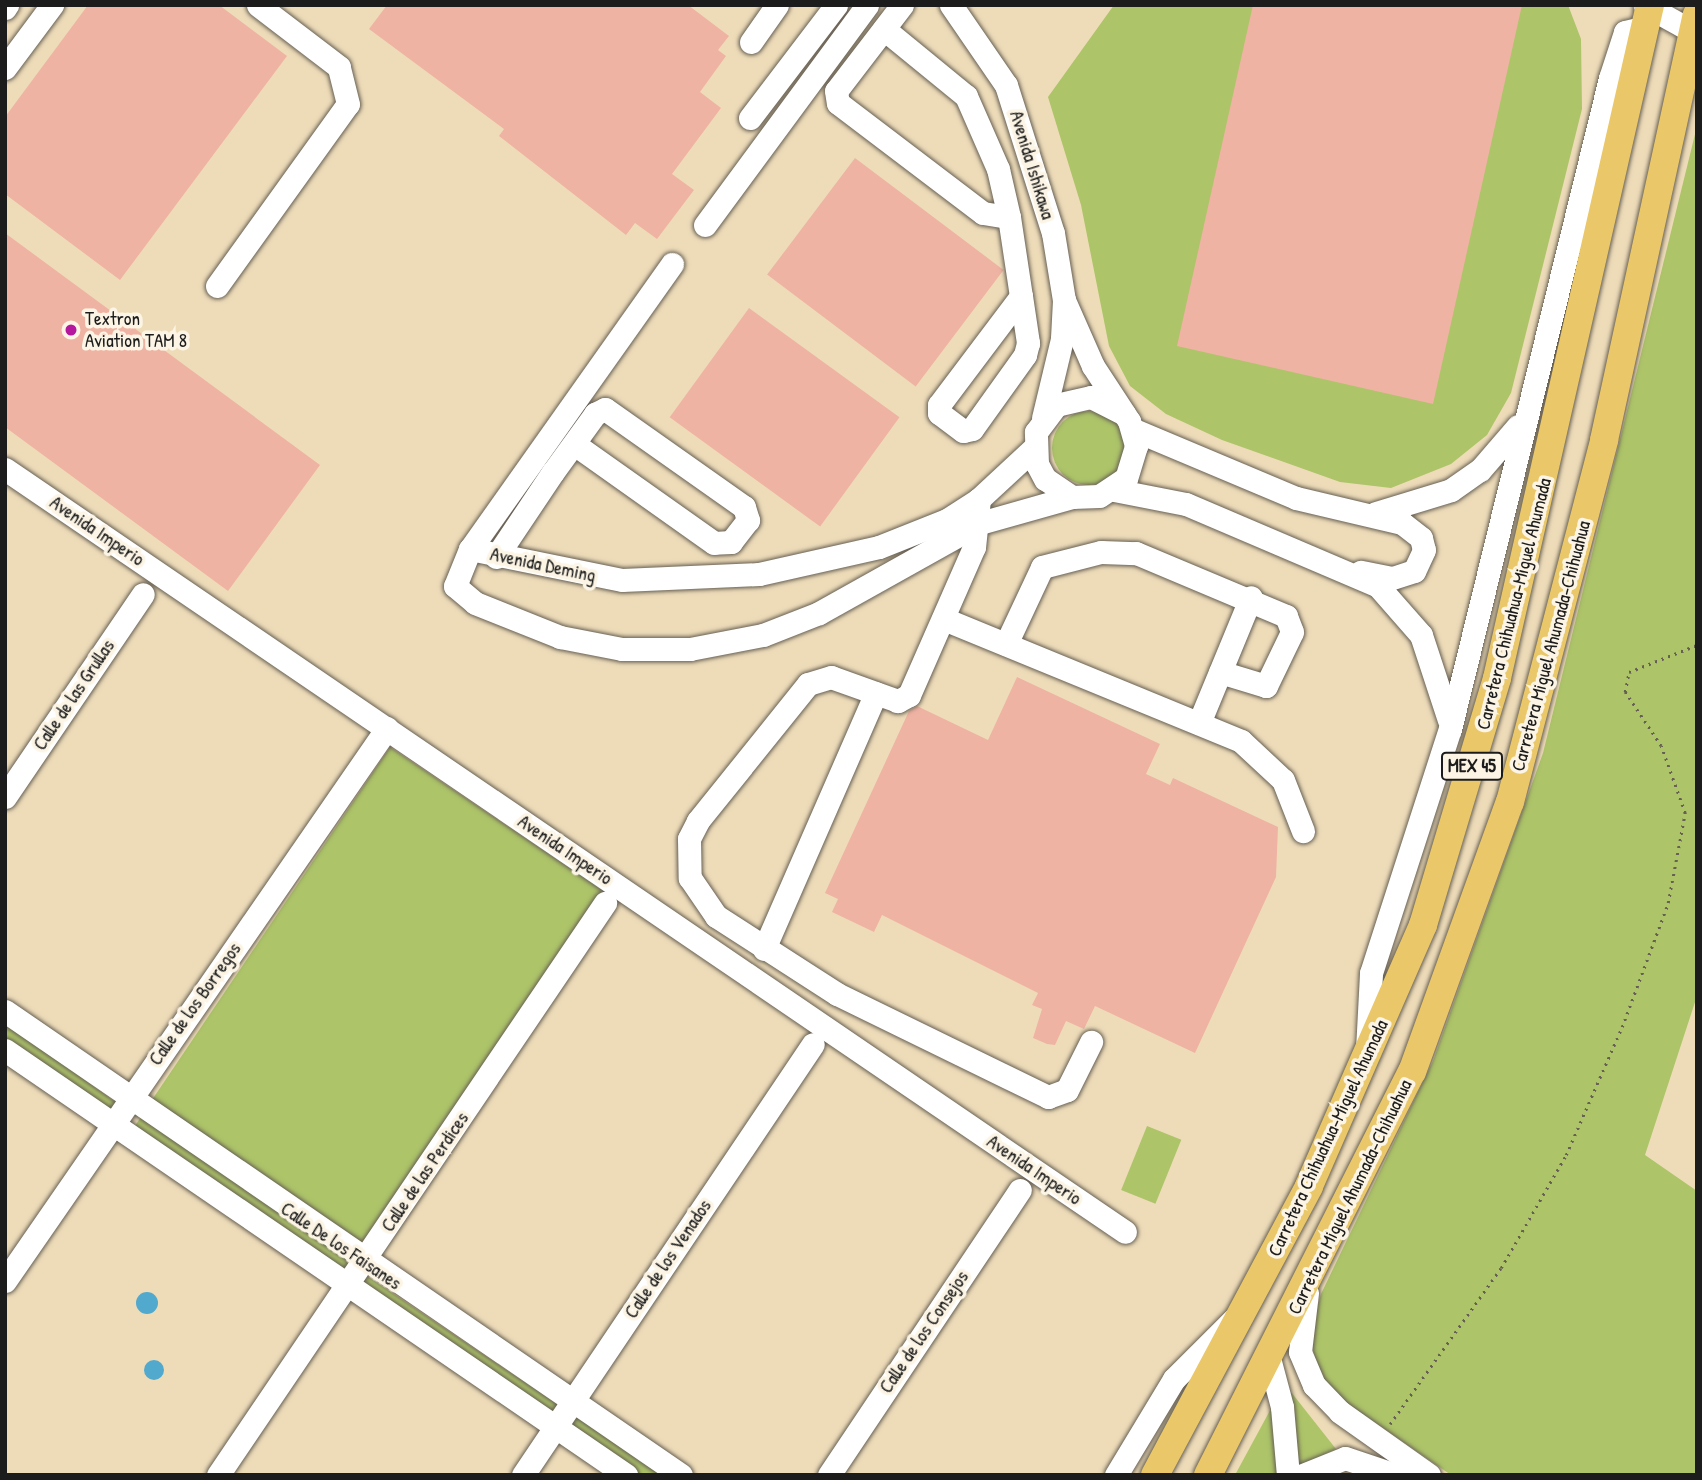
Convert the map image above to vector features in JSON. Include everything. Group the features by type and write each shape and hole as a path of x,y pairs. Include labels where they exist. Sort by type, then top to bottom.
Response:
{"main road":[{"name":"Carretera Chihuahua-Miguel Ahumada","path":"1155,1475 1245,1310 1367,1060 1423,925 1497,678 1647,12"},
{"name":"Carretera Miguel Ahumada-Chihuahua","path":"1208,1475 1308,1283 1412,1072 1510,802 1604,440 1695,27"}],"street":[{"path":"5,68 52,5"},
{"path":"217,286 348,104 339,67 258,5"},
{"path":"751,42 777,5"},
{"path":"750,118 836,5"},
{"path":"705,225 867,5"},
{"path":"902,5 836,92 838,103 983,214 1009,217"},
{"name":"Avenida Ishikawa","path":"951,5 980,42 1023,124 1064,300 1128,422 1134,463 1114,490"},
{"path":"1367,1060 1371,973 1450,729 1617,51 1629,29 1647,12 1695,27"},
{"path":"884,29 966,96 998,169 1009,217 1021,296 1026,355 972,429 963,431 939,413 939,405 1021,296"},
{"path":"470,548 672,264"},
{"name":"Avenida Ishikawa","path":"1034,448 1060,363 1064,300"},
{"path":"1043,418 1056,405 1082,397 1109,403 1128,422 1296,498 1373,513 1414,530 1424,550 1421,562 1404,577 1351,570"},
{"path":"496,557 573,444 595,414 610,411 744,507 748,520 731,542 714,544 573,444"},
{"path":"1373,513 1451,490 1503,449 1525,416"},
{"path":"1034,448 1045,479 1072,497 1114,490 1186,504 1351,570 1378,586 1421,635 1436,667 1450,729"},
{"name":"Avenida Deming","path":"1034,448 979,499 879,547 758,574 622,580 496,557 470,548 455,586 507,618 622,649 691,649 763,635 819,613 979,523 1072,497"},
{"name":"Avenida Imperio","path":"5,469 1125,1232"},
{"path":"979,499 979,523 944,619 906,699 876,693 831,677 808,684 689,839 690,878 700,898 764,949 895,1026 1048,1097 1067,1090 1091,1042"},
{"path":"1006,644 1036,572 1066,557 1136,553 1277,607 1291,623 1272,680 1259,687 1220,672"},
{"name":"Calle de las Grullas","path":"5,797 143,594"},
{"path":"1199,723 1251,597"},
{"path":"944,619 1199,723 1264,757 1283,780 1303,831"},
{"path":"764,949 876,693"},
{"name":"Calle de los Borregos","path":"5,1281 387,728"},
{"name":"Calle de las Perdices","path":"218,1475 365,1262 605,903"},
{"name":"Calle De los Faisanes","path":"5,1012 128,1100 681,1475"},
{"name":"Calle de los Venados","path":"523,1475 813,1044"},
{"name":"Calle De los Faisanes","path":"5,1050 626,1475"},
{"name":"Calle de los Consejos","path":"829,1475 1020,1190"},
{"path":"1308,1283 1300,1331 1304,1368 1340,1412 1429,1475"},
{"path":"1116,1475 1174,1379 1245,1310"},
{"path":"1269,1358 1282,1407 1288,1475"},
{"path":"1303,1475 1345,1458 1396,1475"}],"path":[{"path":"1376,1440 1501,1268 1566,1155 1622,1027 1668,903 1685,813 1661,746 1625,692 1629,672 1648,660 1697,645"}],"green space":[{"path":"1114,5 1568,5 1581,39 1582,109 1511,393 1487,435 1451,464 1391,488 1340,482 1222,440 1166,414 1130,386 1109,346 1081,205 1048,97"},
{"path":"1697,126 1697,996 1645,1155 1697,1191 1697,1475 1451,1475 1338,1397 1318,1373 1310,1334 1321,1294 1433,1061 1543,753"},
{"path":"1096,411 1116,421 1124,434 1124,462 1116,475 1103,483 1082,485 1062,475 1054,462 1052,441 1062,421 1075,413"},
{"path":"390,747 602,890 362,1247 150,1103"},
{"path":"5,1022 117,1103 107,1116 5,1042"},
{"path":"141,1117 354,1261 345,1275 131,1131"},
{"path":"1147,1126 1181,1140 1155,1204 1121,1190"},
{"path":"367,1276 560,1406 553,1416 360,1286"},
{"path":"1291,1392 1336,1449 1299,1466"},
{"path":"1273,1405 1281,1475 1235,1475"},
{"path":"573,1415 662,1475 639,1475 566,1425"}],"water":[{"path":"147,1292 155,1295 158,1303 155,1311 147,1314 139,1311 136,1303 139,1295"},
{"path":"150,1360 158,1360 164,1370 158,1380 150,1380 144,1374 144,1366"}],"building":[{"path":"88,5 219,5 287,56 120,280 5,194 5,117"},
{"path":"387,5 688,5 729,36 718,50 726,56 700,92 721,108 672,174 694,190 657,239 635,223 626,235 499,136 504,129 369,29"},
{"path":"1253,5 1522,5 1433,404 1177,346"},
{"path":"855,158 1004,270 916,387 767,275"},
{"name":"Textron Aviation TAM 8","path":"5,233 320,465 228,591 5,427"},
{"path":"749,308 899,417 820,527 670,417"},
{"path":"1017,677 1160,744 1146,774 1170,785 1173,778 1278,827 1276,877 1195,1053 1095,1006 1084,1029 1066,1021 1055,1045 1047,1044 1033,1038 1042,1009 1032,1005 1038,993 882,915 874,932 832,912 838,899 825,893 909,711 917,706 988,740"}],"place":[{"name":"Textron Aviation TAM 8","path":"71,330"}]}
